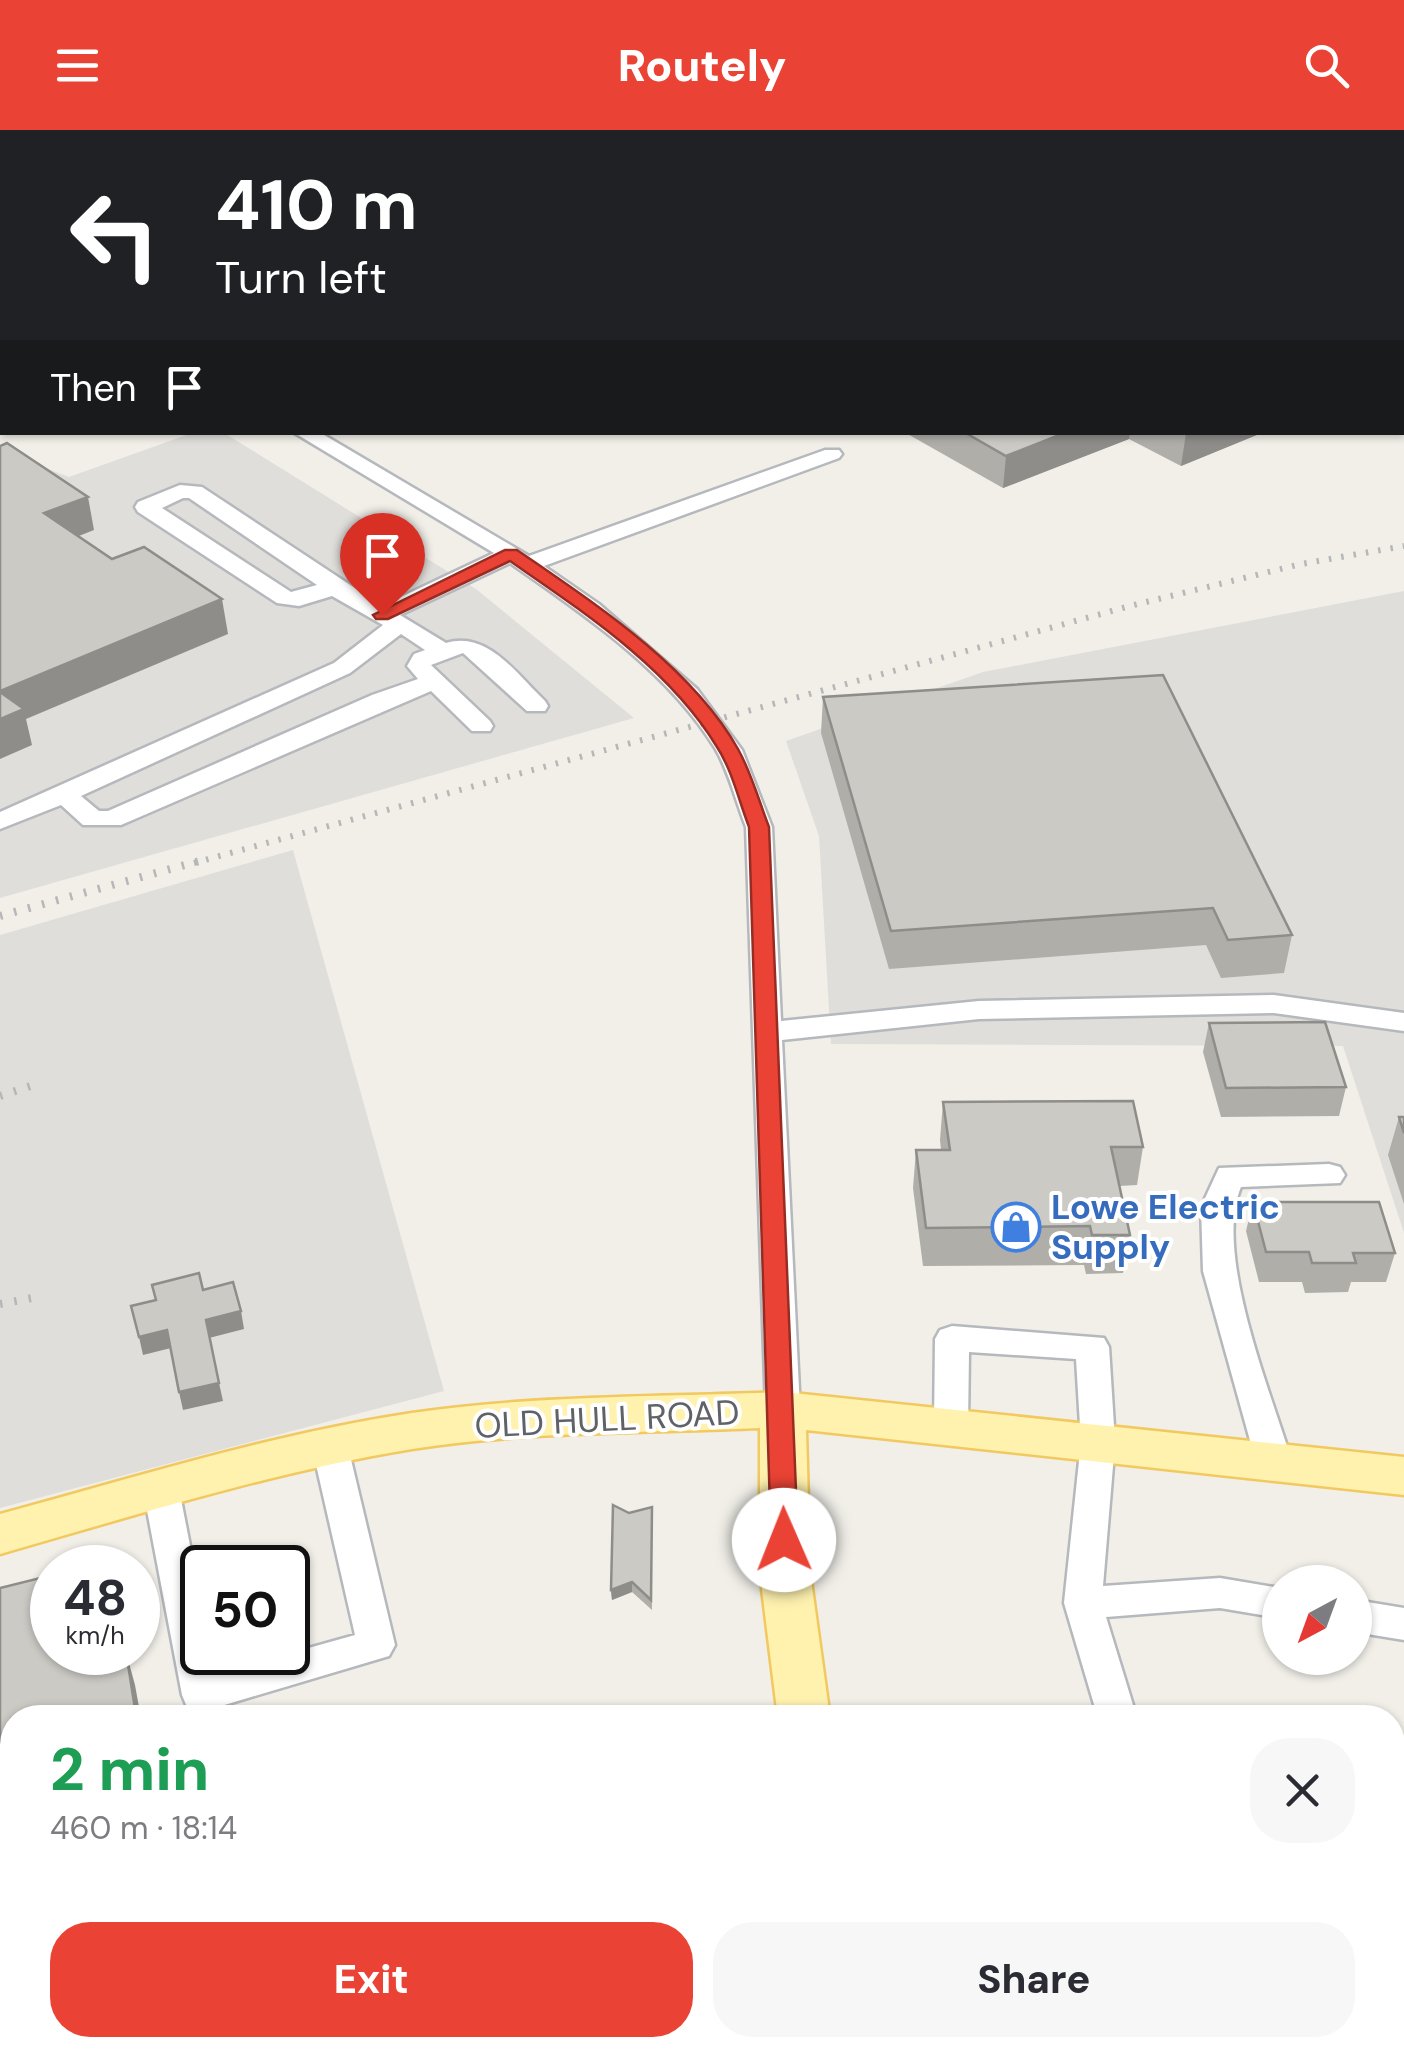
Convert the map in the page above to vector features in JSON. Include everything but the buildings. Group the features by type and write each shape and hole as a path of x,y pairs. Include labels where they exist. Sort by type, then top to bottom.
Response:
{"main road":[{"name":"OLD HULL ROAD","path":"0,1534 266,1459 413,1431 525,1419 783,1410 1404,1476"},
{"path":"783,1410 785,1573 802,1705"}],"street":[{"path":"308,435 519,559 591,609 688,694 729,750 759,827 783,1410"},
{"path":"0,821 342,668 390,620 519,559 832,454"},
{"path":"335,588 300,599 286,598 146,506 180,491 194,492 335,588 443,652"},
{"path":"481,726 418,662 468,645 536,706"},
{"path":"64,794 92,819 112,819 381,700 434,681"},
{"path":"769,1032 979,1010 1274,1004 1404,1022"},
{"path":"1274,1462 1219,1271 1217,1208 1230,1176 1330,1175"},
{"path":"951,1426 952,1340 1092,1347 1098,1442 1083,1603 1114,1705"},
{"path":"160,1489 201,1695 376,1645 330,1447"},
{"path":"1083,1603 1220,1593 1262,1600"},
{"path":"1372,1619 1404,1624"}],"shaded area":[{"path":"186,435 227,435 476,589 634,718 0,898 0,451 69,477"},
{"path":"1404,591 1404,1233 1343,1046 831,1044 819,836 786,741 983,672"},
{"path":"293,850 444,1391 0,1508 0,935"}],"railway":[{"path":"194,863 1130,606 1301,564 1404,546"},
{"path":"0,916 203,860"},
{"path":"0,1096 37,1084"},
{"path":"0,1304 32,1298"}],"place":[{"name":"Lowe Electric Supply","path":"1016,1227"}],"route":[{"path":"382,615 511,554 591,609 688,694 729,750 759,827 764,887 784,1540"}]}
